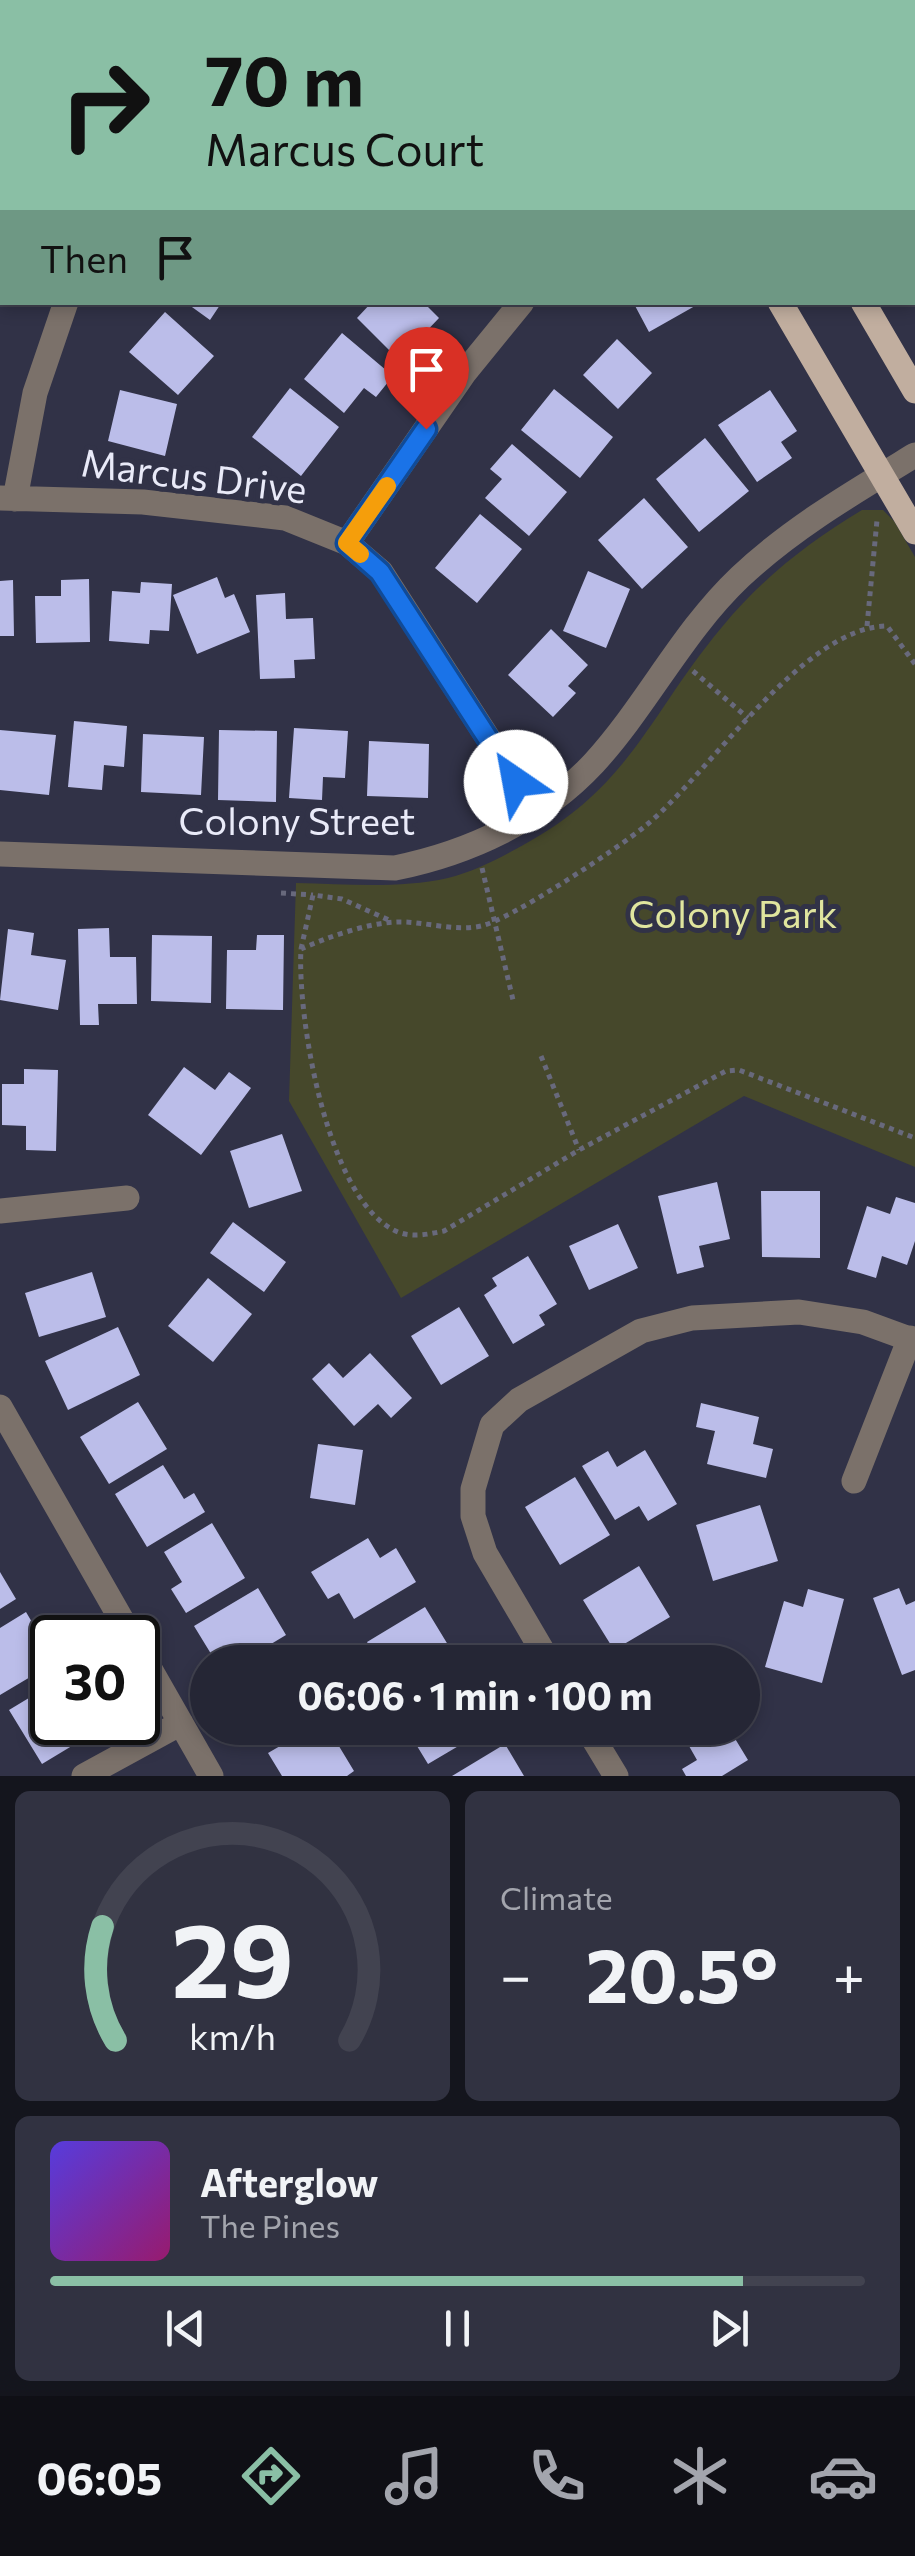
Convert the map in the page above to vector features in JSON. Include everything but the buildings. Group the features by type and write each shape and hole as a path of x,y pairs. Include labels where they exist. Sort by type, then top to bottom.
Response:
{"main road":[{"path":"782,305 915,532"},
{"path":"866,305 915,392"}],"street":[{"path":"7,498 65,305"},
{"path":"347,543 466,372 520,305"},
{"name":"Colony Street","path":"0,854 441,869 536,812 594,764 673,655 819,514 915,455"},
{"name":"Marcus Drive","path":"7,498 143,502 285,518 347,543 380,572 536,812"},
{"path":"0,1210 127,1198"},
{"path":"539,1645 485,1554 473,1516 473,1490 492,1425 519,1400 641,1331 692,1318 798,1312 863,1322 912,1340 854,1481"},
{"path":"0,1407 119,1615"},
{"path":"160,1687 211,1776"},
{"path":"84,1776 180,1723"},
{"path":"598,1745 616,1776"}],"path":[{"path":"867,626 881,476"},
{"path":"301,949 394,922 472,927 495,921 647,825 789,678 867,626 886,626 915,664"},
{"path":"673,655 748,718"},
{"path":"477,845 514,1000"},
{"path":"394,922 342,899 313,895 301,949 305,1040 322,1111 344,1164 383,1222 400,1233 422,1236 444,1231 713,1075 739,1070 915,1138"},
{"path":"541,1056 579,1150"}],"green space":[{"name":"Colony Park","path":"862,510 883,510 915,557 915,1167 744,1096 401,1298 289,1101 296,883 391,885 448,878 497,859 561,822 615,773 697,659 753,593 805,548"}],"slow traffic":[{"path":"360,554 347,543 387,486"}],"route":[{"path":"426,429 347,543 380,572 516,782"}]}
